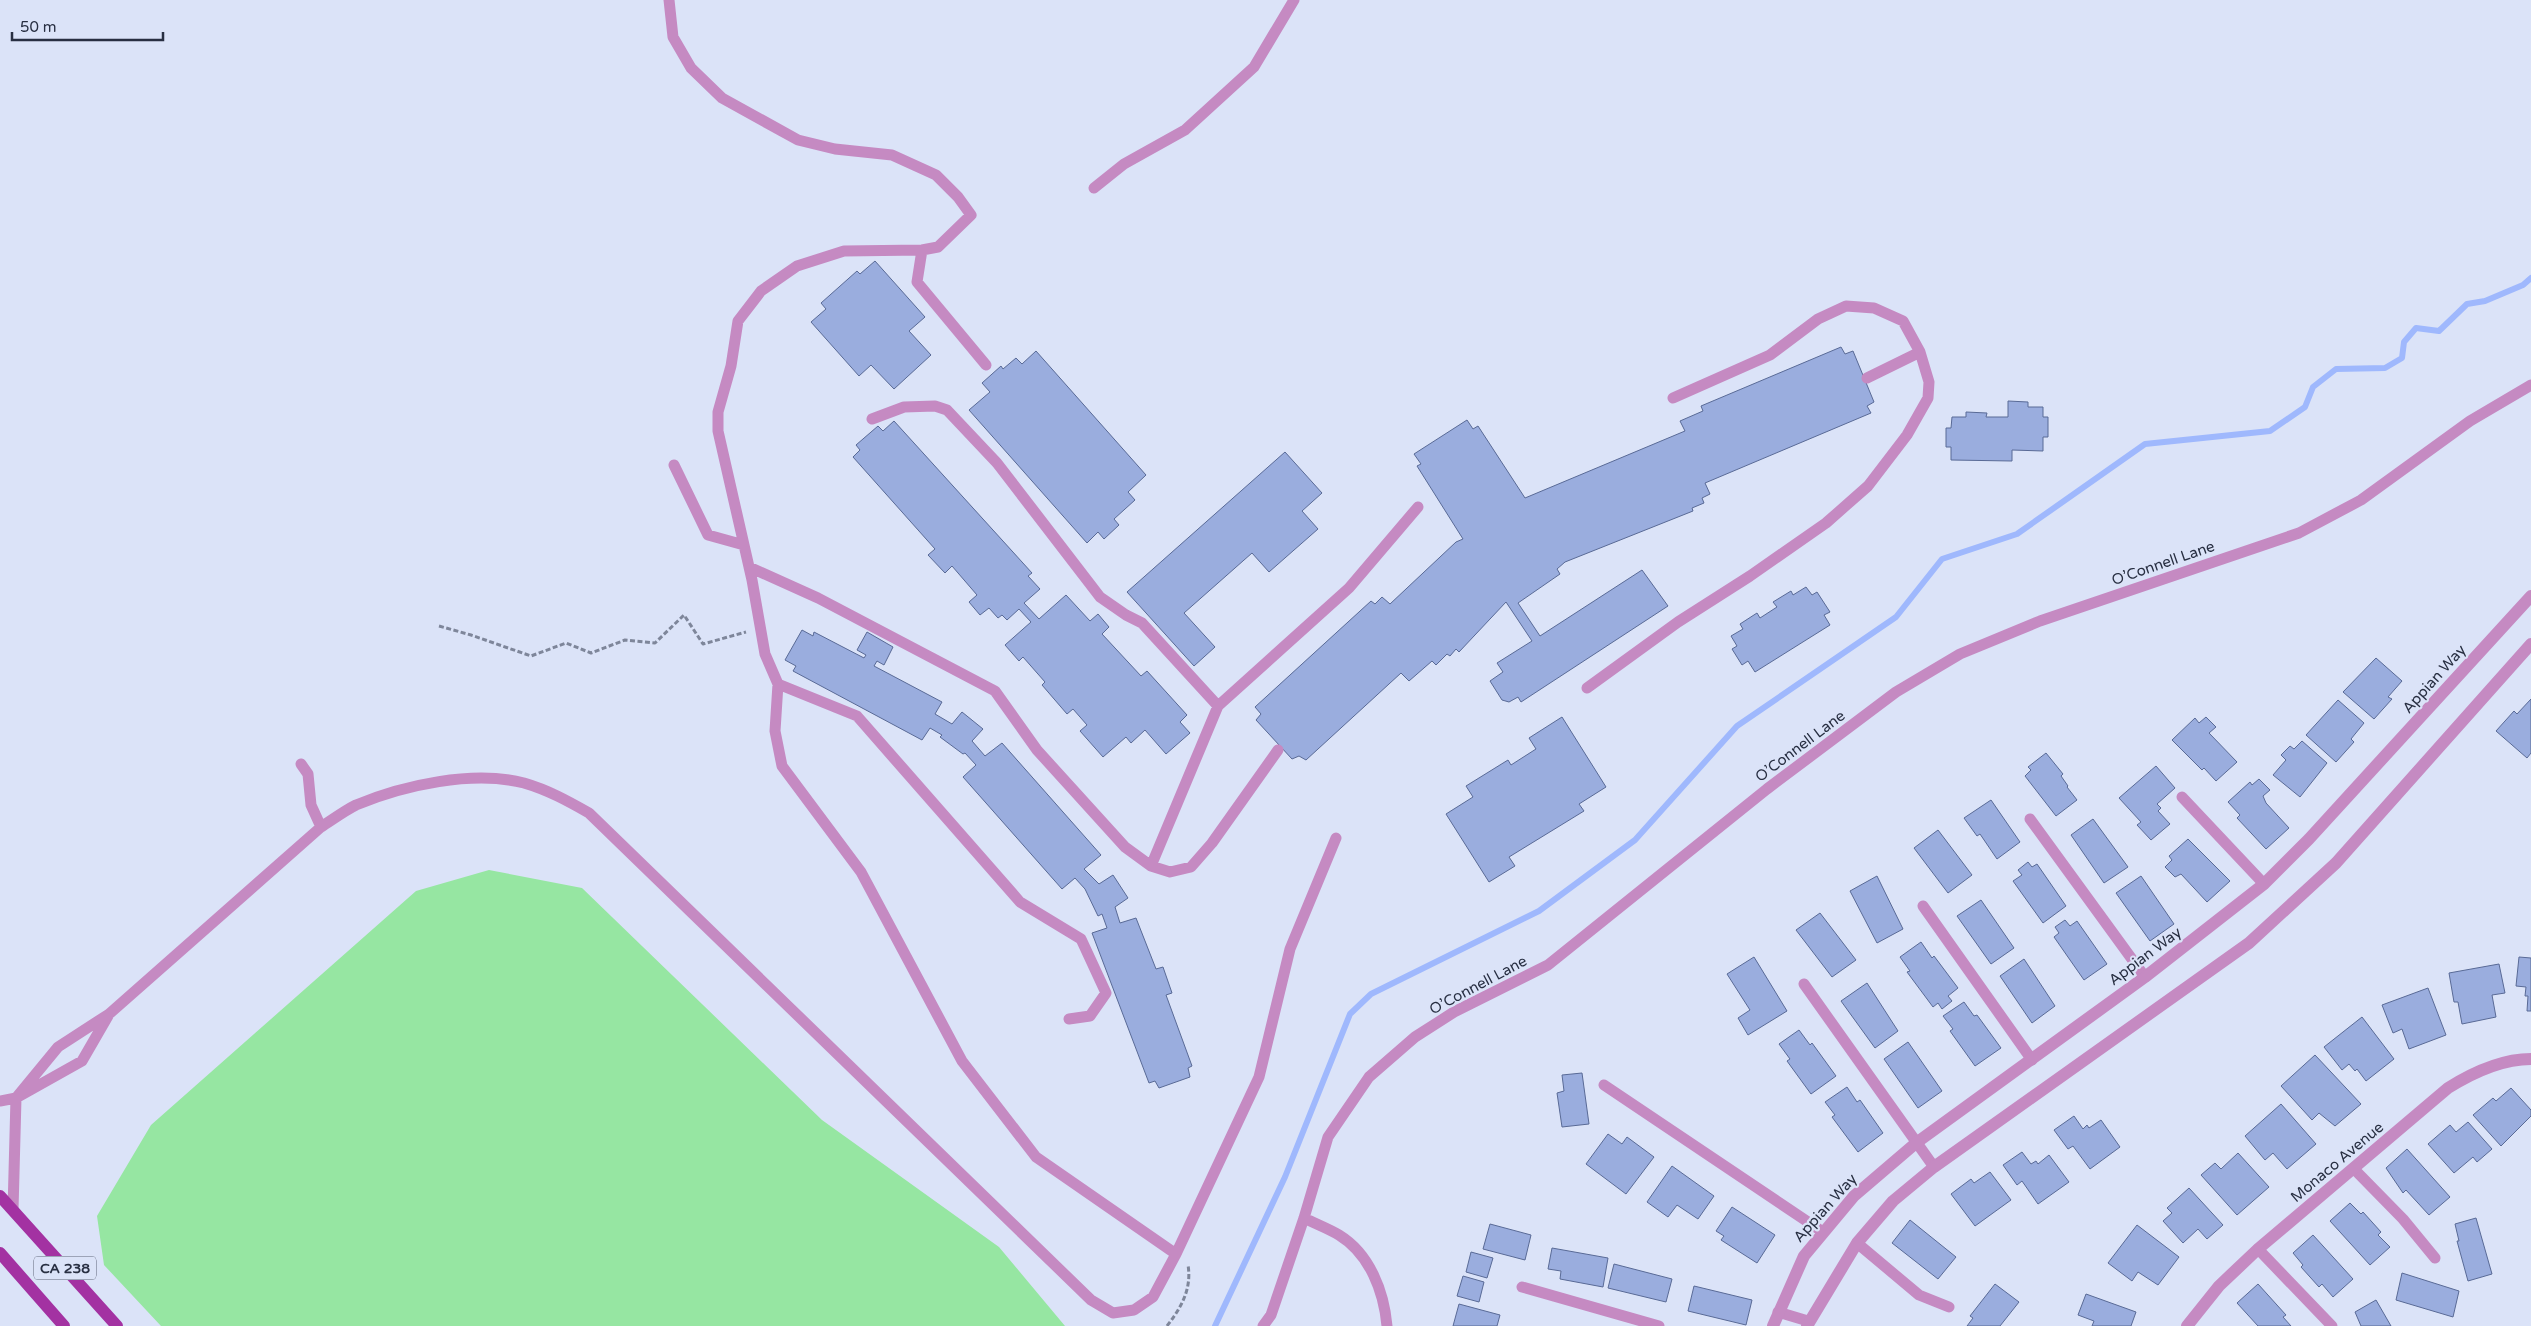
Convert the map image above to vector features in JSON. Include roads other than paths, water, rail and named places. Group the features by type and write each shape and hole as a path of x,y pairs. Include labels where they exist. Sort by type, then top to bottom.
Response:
{"main road":[{"name":"CA 238","path":"0,1196 116,1326"},
{"name":"CA 238","path":"0,1253 64,1326"}],"street":[{"name":"Appian Way","path":"1773,1326 1804,1256 1854,1196 1916,1142 2145,977 2264,884 2309,839 2531,596"},
{"path":"1808,1324 1857,1243 1893,1201 1934,1167 2249,943 2336,863 2531,644"},
{"name":"Monaco Avenue","path":"2187,1326 2219,1286 2258,1249 2448,1088 2470,1074 2521,1059 2531,1060"}],"lane":[{"path":"669,0 673,36 691,68 722,98 798,140 834,149 892,155 936,175 958,197 971,216 938,247 922,250 844,251 797,266 761,291 738,321 731,366 718,412 718,431 749,567 764,654 778,684 775,731 782,766 861,872 962,1061 1036,1157 1176,1254"},
{"path":"1094,188 1124,164 1185,130 1254,67 1294,0"},
{"path":"922,250 917,272 917,282 986,365"},
{"path":"1587,688 1678,622 1750,576 1826,523 1868,486 1907,435 1928,398 1929,382 1920,352 1903,321 1874,308 1846,306 1818,319 1770,356 1673,398"},
{"path":"1867,378 1920,352"},
{"name":"O’Connell Lane","path":"1264,1326 1271,1315 1304,1218 1328,1137 1369,1077 1415,1037 1454,1012 1548,965 1767,789 1896,692 1960,654 2040,621 2298,533 2361,500 2470,421 2531,385"},
{"path":"872,419 904,407 935,406 947,410 997,463 1100,597 1142,623 1218,706"},
{"path":"674,465 708,535 744,545"},
{"path":"1151,866 1218,706 1349,588 1418,507"},
{"path":"749,567 818,598 995,691 1037,750 1125,847 1151,866 1170,872 1191,867 1212,843 1278,750"},
{"path":"778,684 857,716 1020,902 1081,939 1106,994 1090,1016 1069,1019"},
{"path":"301,764 308,774 311,805 320,827"},
{"path":"13,1210 16,1098 58,1047 109,1014 320,827 355,806 434,783 478,777 522,783 557,794 589,813 619,839 1091,1300 1113,1313 1134,1310 1153,1297 1176,1254 1259,1077 1290,950 1336,838"},
{"path":"2182,797 2264,884"},
{"path":"2030,819 2145,977"},
{"path":"1923,906 2032,1060"},
{"path":"1804,984 1934,1167"},
{"path":"0,1101 16,1098 82,1061 109,1014"},
{"path":"1604,1086 1823,1232"},
{"path":"2354,1169 2403,1219 2434,1258"},
{"path":"1304,1218 1340,1236 1364,1257 1385,1302 1387,1326"},
{"path":"1857,1243 1919,1295 1949,1307"},
{"path":"2258,1249 2332,1326"},
{"path":"1522,1287 1659,1326"},
{"path":"1778,1312 1808,1324"}],"waterway":[{"path":"1215,1326 1285,1177 1350,1014 1371,994 1539,911 1635,840 1737,726 1896,617 1942,559 2017,534 2145,444 2270,431 2305,407 2313,387 2336,369 2385,368 2402,358 2404,342 2416,328 2439,331 2467,304 2485,301 2523,285 2531,278"}]}
